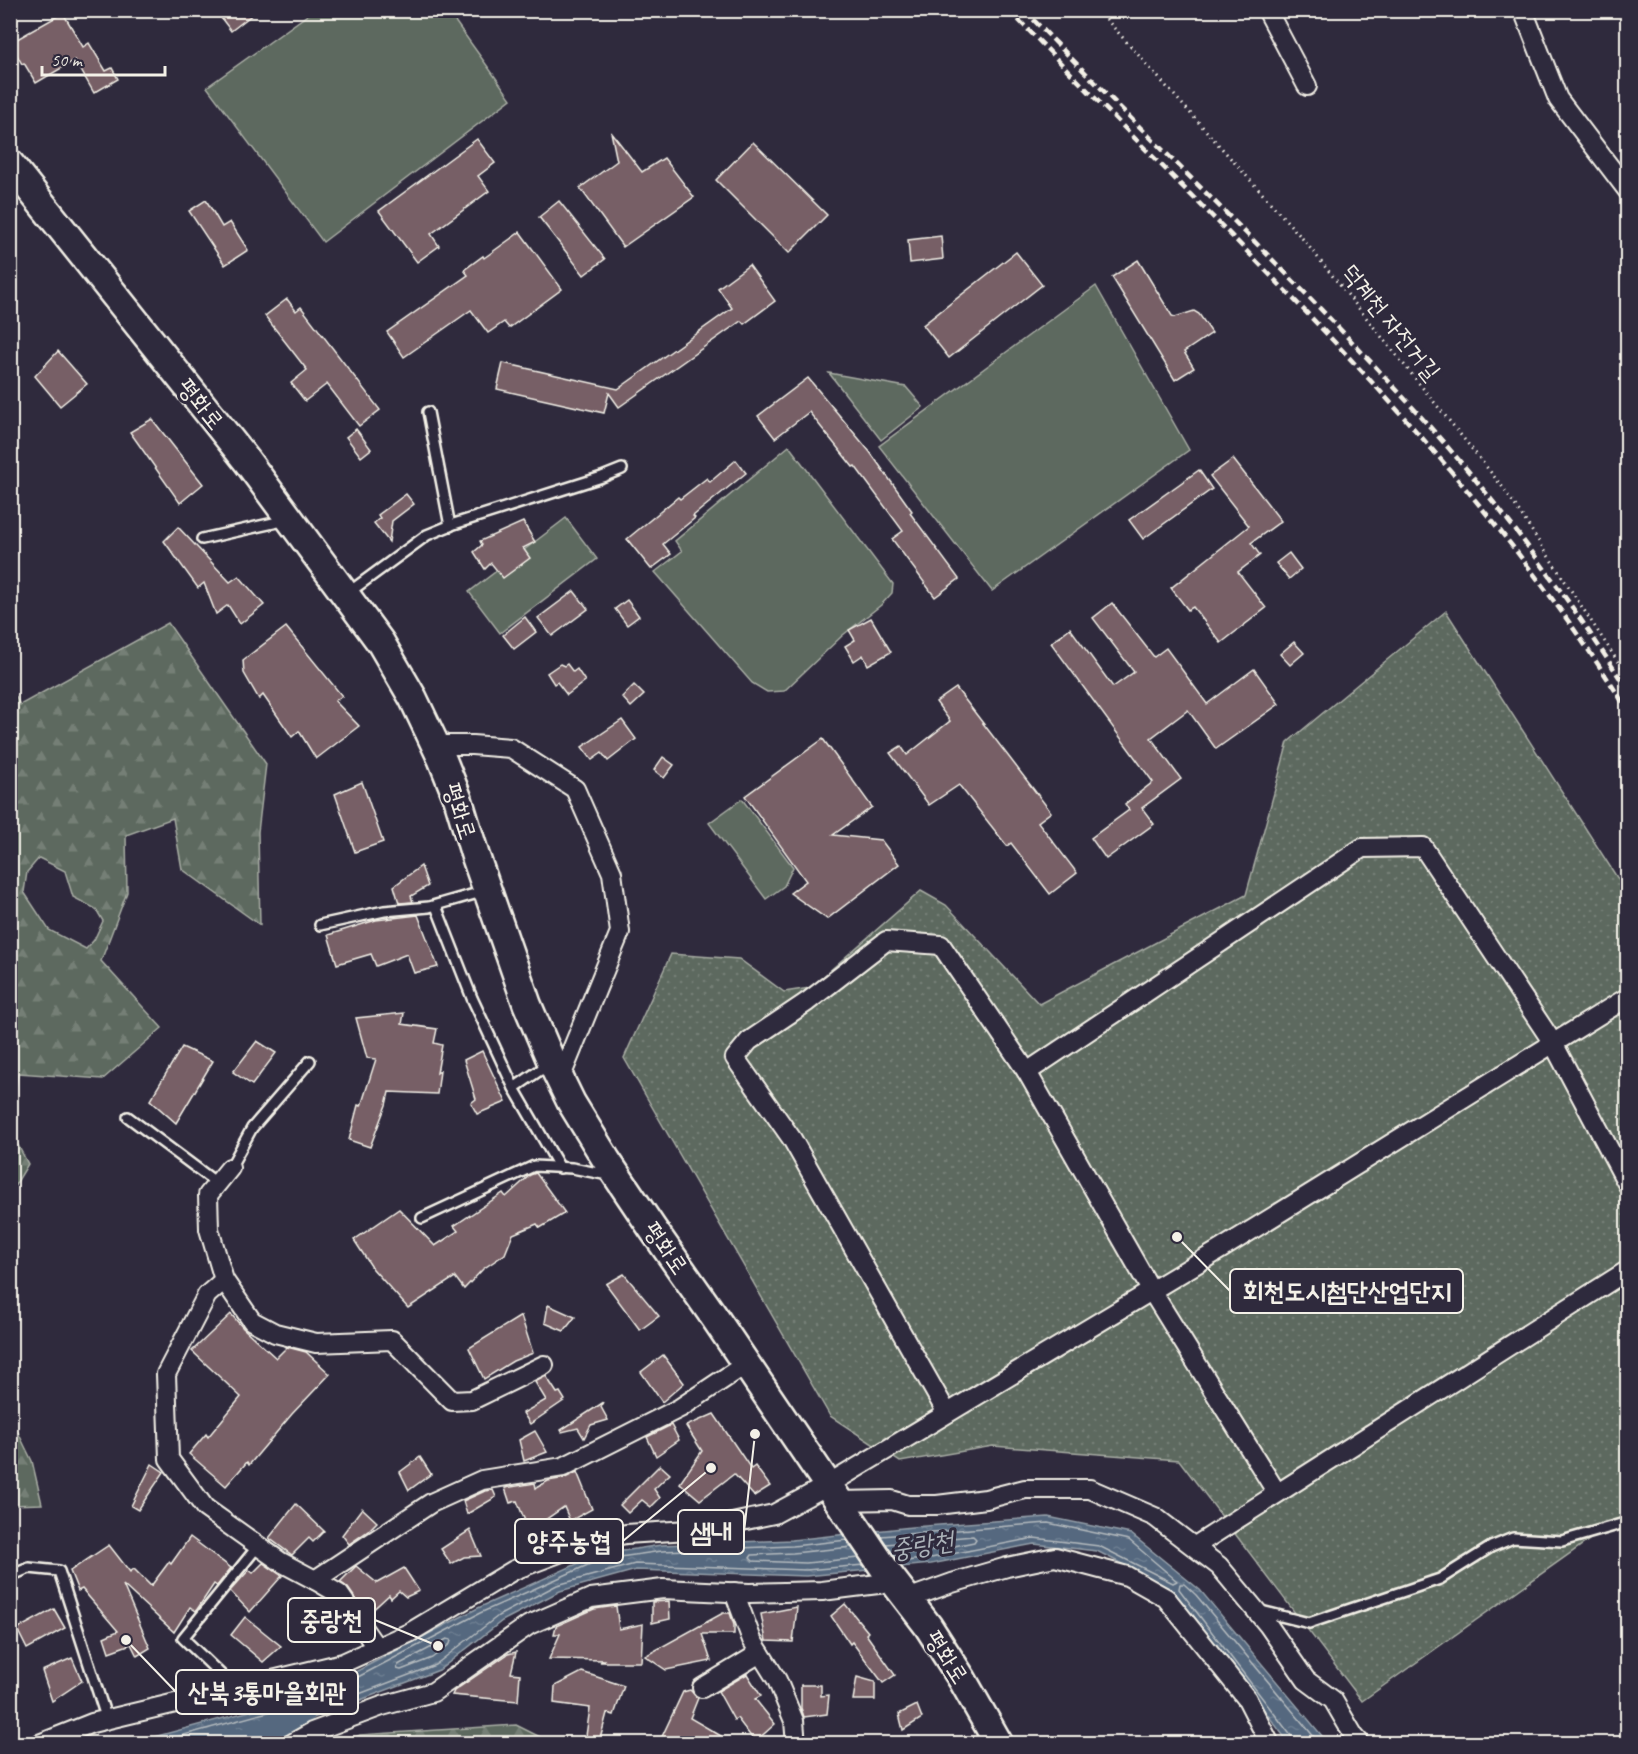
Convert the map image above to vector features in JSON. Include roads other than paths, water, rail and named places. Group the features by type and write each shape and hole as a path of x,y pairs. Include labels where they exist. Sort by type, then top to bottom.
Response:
{"main road":[{"name":"평화로","path":"10,164 247,461 381,643 413,698 436,746 458,799 527,1004 572,1102 618,1177 896,1585 928,1626 962,1678 999,1743"}],"street":[{"path":"1267,10 1307,86"},
{"path":"1523,10 1558,99 1628,191"},
{"path":"436,746 472,745 511,748 575,789 612,873 620,932 556,1071"},
{"path":"1027,1072 1362,848 1423,847 1553,1043 1628,1185"},
{"path":"947,1413 792,1139 735,1058 749,1041 807,1002 886,941 941,945 1027,1072 1151,1290 1277,1493"},
{"path":"39,1743 93,1723 343,1663 409,1633 514,1570 591,1541 626,1534 704,1528 774,1514 833,1493 947,1413 1628,997"},
{"path":"230,1168 208,1195 209,1229 224,1280 252,1321 276,1333 316,1343 392,1340 452,1401 472,1400 544,1365"},
{"path":"1195,1546 1628,1270"},
{"path":"224,1280 207,1295 166,1374 169,1459 205,1508 281,1562 339,1594 376,1647"},
{"path":"315,1580 431,1503 482,1480 563,1467 680,1408 746,1364"},
{"path":"833,1493 892,1500 908,1505 937,1505 986,1498 1025,1489 1090,1489 1155,1517 1219,1566 1255,1610 1306,1680 1333,1701 1361,1743"},
{"path":"291,1743 312,1732 372,1710 433,1692 529,1625 591,1598 663,1589 734,1592 822,1591 952,1583 1007,1567 1055,1557 1126,1576 1166,1598 1247,1699 1270,1743"},
{"path":"734,1592 752,1640 777,1680 794,1722 796,1743"},
{"path":"702,1688 760,1653"}],"lane":[{"path":"428,412 450,526"},
{"path":"346,595 427,535 622,469"},
{"path":"202,539 290,520"},
{"path":"320,925 384,911 436,906 487,890"},
{"path":"436,906 472,998 514,1088 560,1168"},
{"path":"230,1168 252,1128 310,1061"},
{"path":"514,1088 556,1071"},
{"path":"128,1117 218,1184"},
{"path":"422,1218 534,1166 618,1177"},
{"path":"1255,1610 1309,1623 1440,1579 1491,1547 1513,1538 1562,1541 1628,1522"},
{"path":"236,1689 183,1638 258,1546"},
{"path":"10,1576 29,1568 59,1571 107,1720"}],"water":[{"name":"중랑천","path":"1048,1517 1131,1534 1200,1590 1328,1743 1289,1743 1173,1590 1097,1551 1034,1544 931,1564 806,1576 636,1570 560,1591 502,1621 439,1670 279,1731 226,1743 128,1744 313,1694 478,1608 597,1555 661,1545 792,1540 912,1527"}],"waterway":[{"name":"중랑천","path":"240,1744 250,1742 299,1715"}],"railway":[{"path":"1009,10 1334,341 1440,458 1538,580 1585,644 1628,711"},
{"path":"1024,10 1307,295 1416,412 1469,472 1532,552 1591,634 1628,691"}],"place":[{"name":"회천도시첨단산업단지","path":"1177,1237"},
{"name":"샘내","path":"755,1434"},
{"name":"양주농협","path":"711,1468"},
{"name":"산북3통마을회관","path":"126,1640"},
{"name":"중랑천","path":"438,1646"}]}
